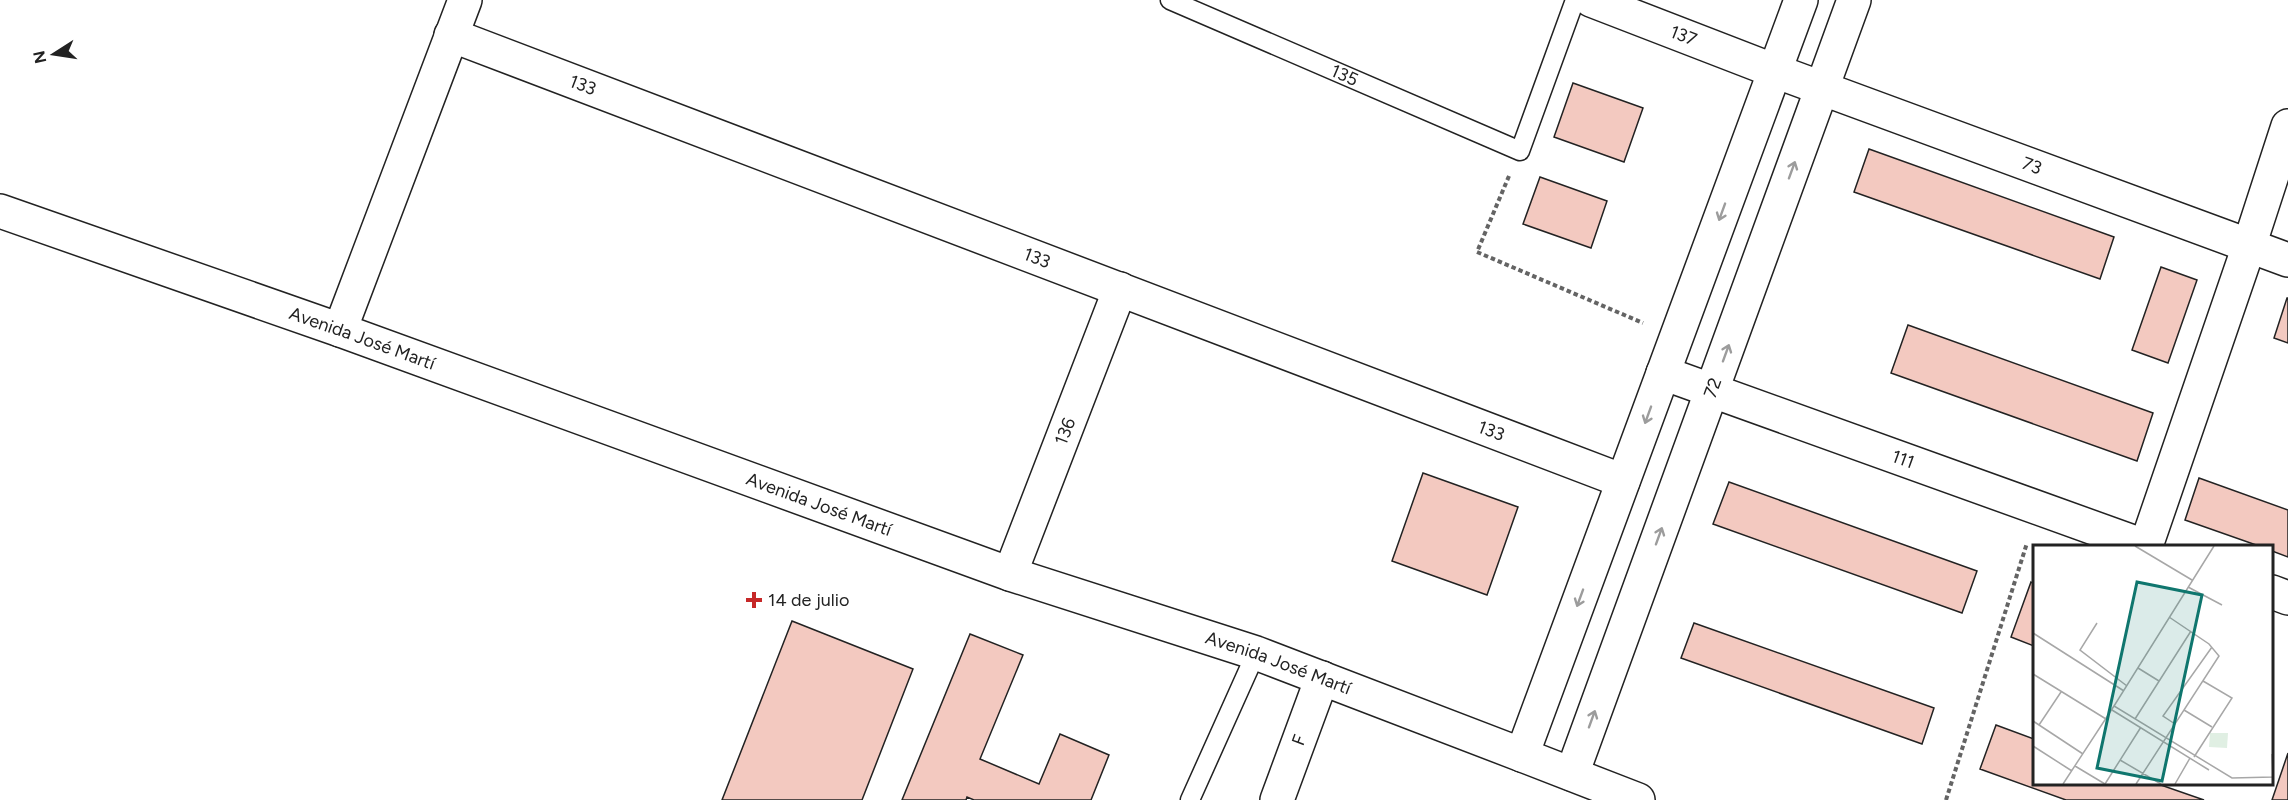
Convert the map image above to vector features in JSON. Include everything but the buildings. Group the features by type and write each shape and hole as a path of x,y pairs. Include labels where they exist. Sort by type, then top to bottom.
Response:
{"street":[{"path":"340,330 465,0"},
{"name":"137","path":"1591,0 1775,71"},
{"path":"1522,755 1801,0"},
{"name":"72","path":"1572,774 1854,0"},
{"name":"133","path":"451,35 1623,481"},
{"name":"73","path":"1775,71 2288,260"},
{"path":"2145,545 2288,126"},
{"name":"Avenida José Martí","path":"0,211 340,330 1010,574 1256,653 1638,800"},
{"name":"136","path":"1010,574 1120,289"},
{"name":"111","path":"1663,374 2142,545"},
{"path":"2273,593 2288,598"},
{"name":"F","path":"1277,800 1323,678"}],"lane":[{"name":"135","path":"1170,0 1520,151"},
{"path":"1520,151 1575,0"},
{"path":"1190,800 1256,653"}],"path":[{"path":"1520,151 1477,252 1676,338"},
{"path":"1946,800 2038,508"}],"place":[{"name":"14 de julio","path":"754,600"}]}
